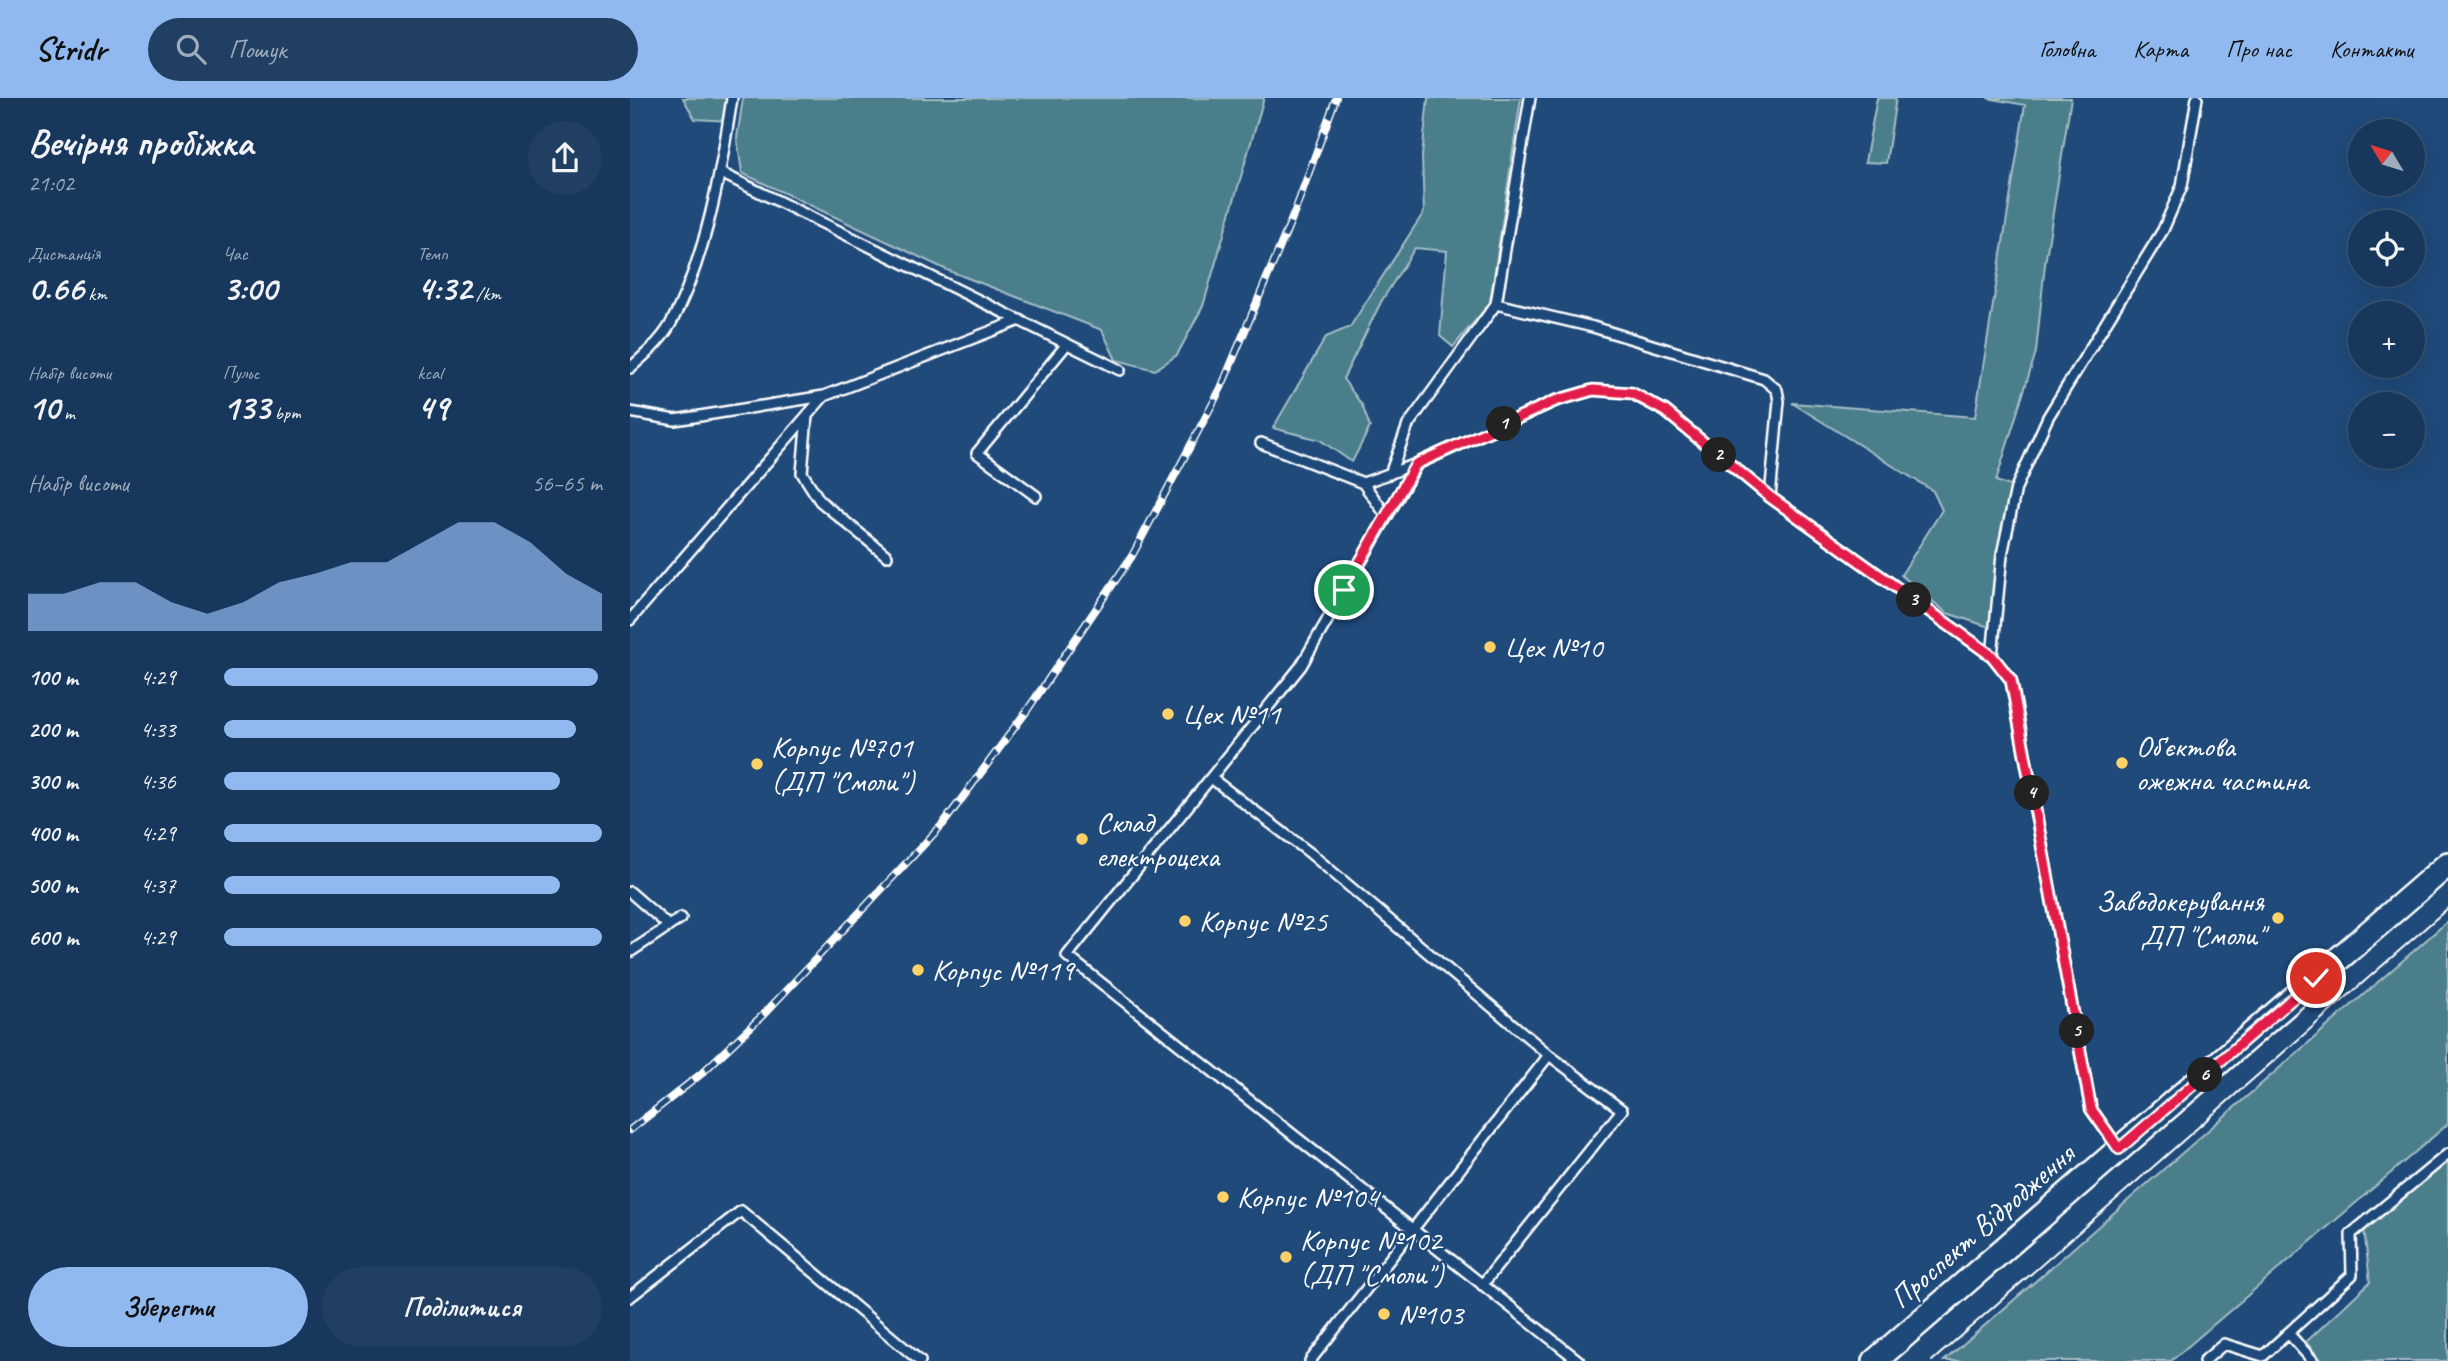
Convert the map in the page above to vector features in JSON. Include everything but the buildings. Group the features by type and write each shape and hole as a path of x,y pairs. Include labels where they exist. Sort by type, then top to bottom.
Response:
{"street":[{"name":"Проспект Відродження","path":"1875,1361 2448,864"}],"lane":[{"path":"630,368 669,326 690,276 721,173 732,98"},
{"path":"1390,474 1408,425 1496,304 1530,98"},
{"path":"1992,656 2002,555 2016,488 2048,417 2164,230 2182,186 2197,98"},
{"path":"721,173 1119,370"},
{"path":"1496,304 1593,327 1764,379 1772,385 1779,401 1770,497"},
{"path":"630,412 675,420 824,396 1020,320"},
{"path":"1036,496 977,453 1067,344"},
{"path":"1363,483 1416,464 1555,401 1593,390 1632,393 1665,411 1770,497 1992,656 2011,680 2091,1109 2119,1149"},
{"path":"630,620 824,396"},
{"path":"807,416 802,473 820,501 887,556"},
{"path":"1261,443 1363,483 1386,514"},
{"path":"1416,464 1301,666 1067,956 1579,1361"},
{"path":"1211,778 1310,853 1549,1055 1622,1111 1482,1284"},
{"path":"630,892 669,926"},
{"path":"630,952 681,918"},
{"path":"1310,1361 1549,1055"},
{"path":"2204,1361 2224,1344 2263,1356 2352,1275 2351,1234 2448,1154"},
{"path":"630,1297 741,1211 920,1361"},
{"path":"2288,1333 2313,1361"},
{"path":"1561,1361 1567,1352"}],"green space":[{"path":"683,98 732,98 729,121 695,119"},
{"path":"743,98 1264,98 1203,306 1177,355 1155,370 1116,360 1102,330 947,270 742,173 737,138"},
{"path":"1428,98 1521,98 1490,303 1453,347 1440,336 1447,251 1415,248 1381,302 1343,379 1362,405 1370,427 1352,462 1320,440 1273,428 1326,337 1350,327 1424,212 1422,156"},
{"path":"1877,98 1896,98 1886,163 1865,162"},
{"path":"1987,98 2071,98 2045,264 2036,352 1996,481 2016,488 1995,629 1947,613 1901,575 1942,510 1933,491 1792,403 1975,417 2025,105"},
{"path":"2448,921 2448,1124 2171,1361 1944,1361"},
{"path":"2448,1160 2448,1361 2322,1361 2306,1342 2370,1282 2364,1229"}],"tram line":[{"path":"1932,1361 2448,908"}],"railway":[{"path":"630,1130 701,1074 763,1015 943,824 1026,712 1132,556 1221,388 1295,211 1336,98"}],"place":[{"name":"Цех №10","path":"1490,647"},
{"name":"Цех №11","path":"1168,714"},
{"name":"Об'єктова ожежна частина","path":"2122,763"},
{"name":"Корпус №701 (ДП \"Смоли\")","path":"757,764"},
{"name":"Склад електроцеха","path":"1082,839"},
{"name":"Заводокерування ДП \"Смоли\"","path":"2278,918"},
{"name":"Корпус №25","path":"1185,921"},
{"name":"Корпус №119","path":"918,970"},
{"name":"Корпус №104","path":"1223,1197"},
{"name":"Корпус №102 (ДП \"Смоли\")","path":"1286,1257"},
{"name":"№103","path":"1384,1314"}],"route":[{"path":"1344,590 1416,464 1555,401 1593,390 1632,393 1665,411 1770,497 1992,656 2011,680 2091,1109 2119,1149 2316,978"}]}
